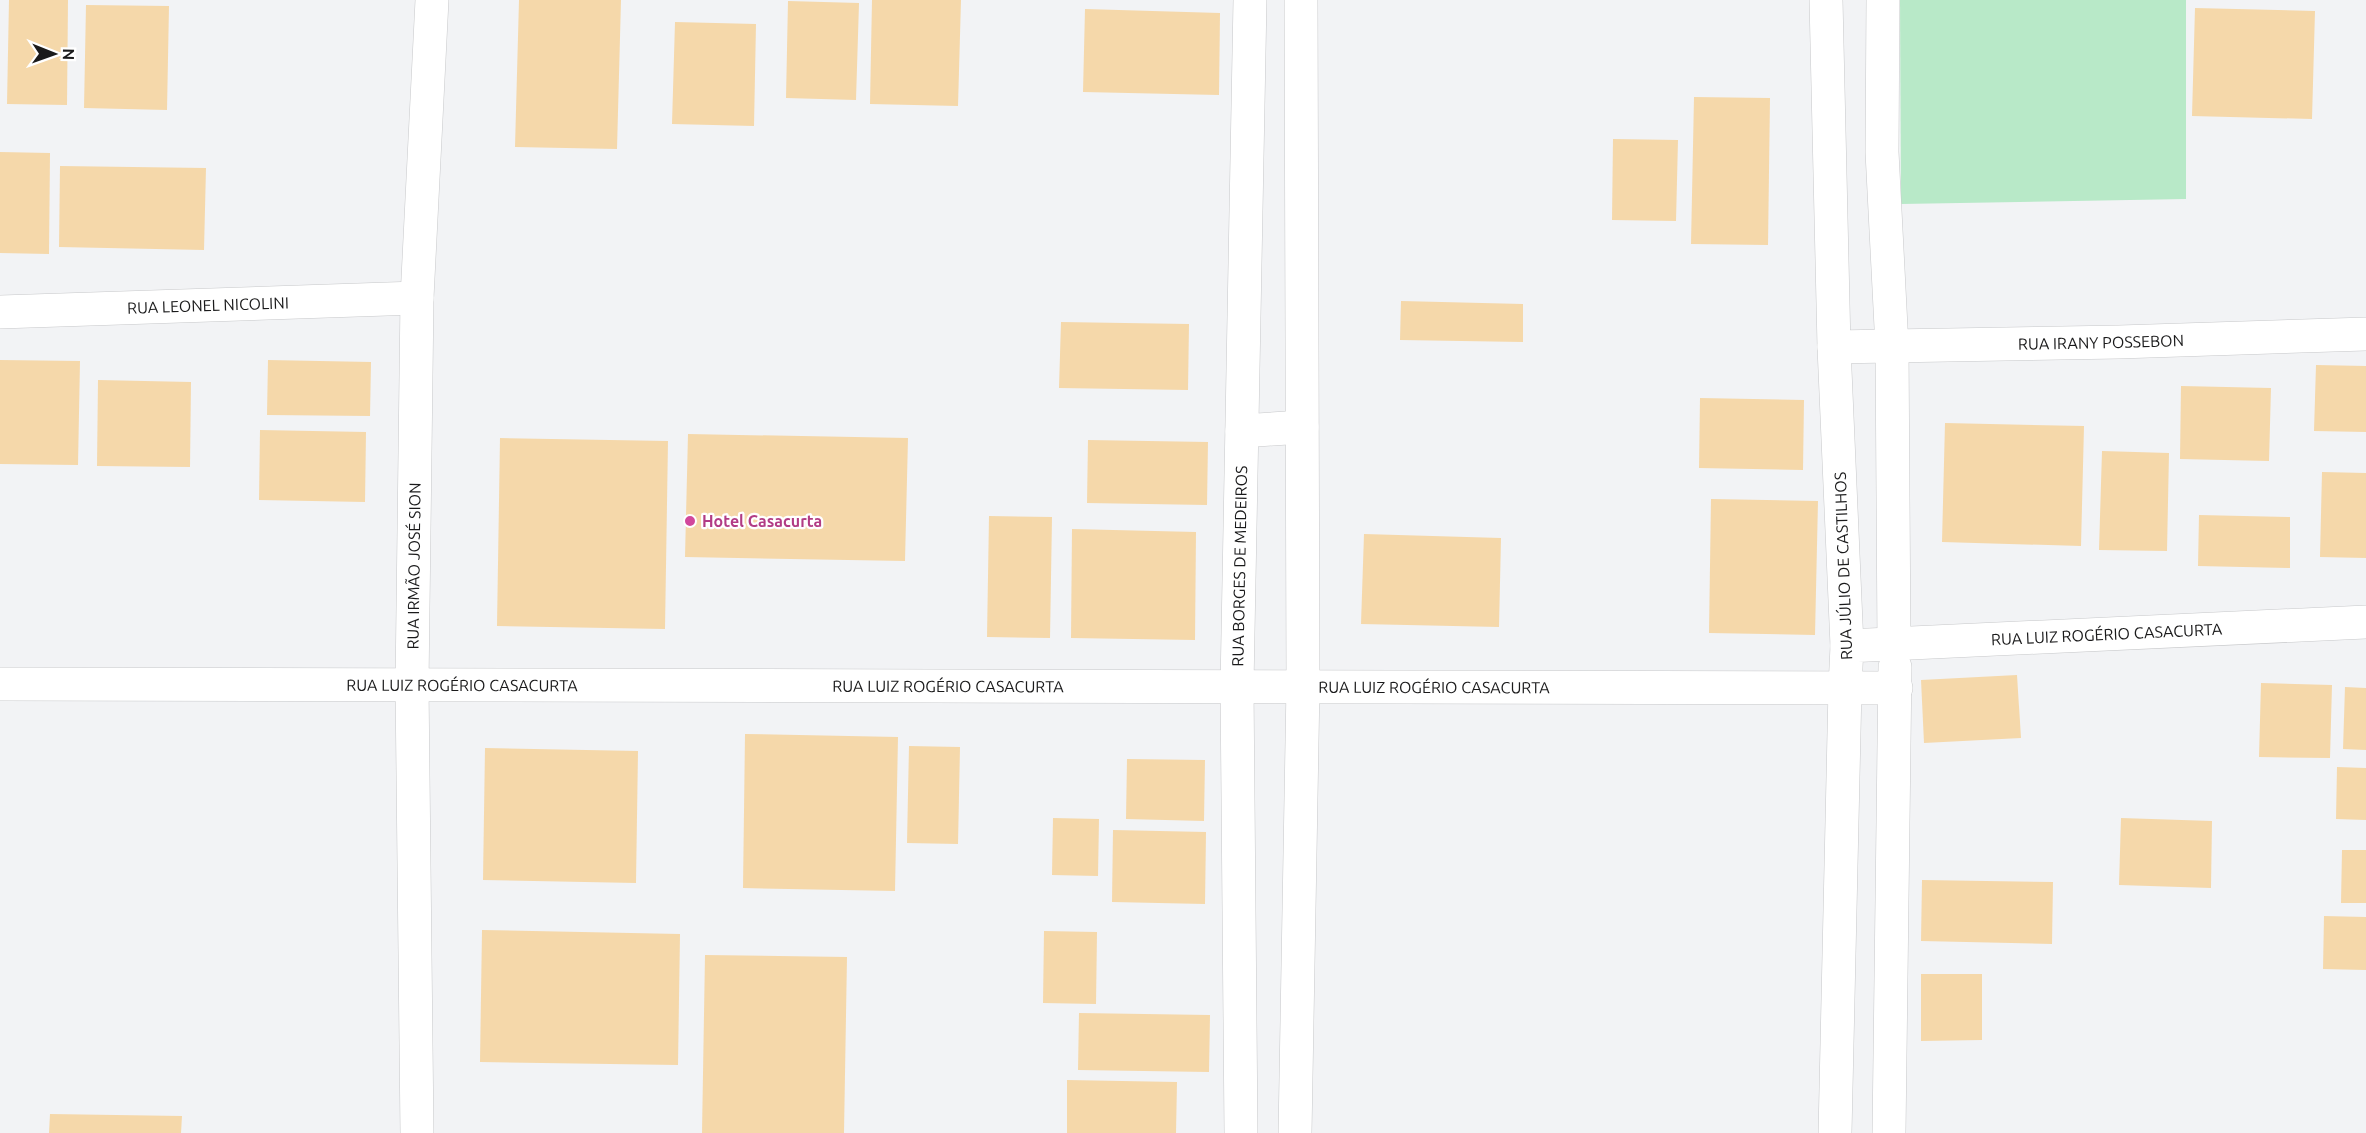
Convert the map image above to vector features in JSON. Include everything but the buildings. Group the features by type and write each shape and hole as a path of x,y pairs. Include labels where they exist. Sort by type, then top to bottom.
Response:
{"street":[{"name":"RUA IRMÃO JOSÉ SION","path":"417,1133 412,685 417,298 432,0"},
{"name":"RUA BORGES DE MEDEIROS","path":"1241,1133 1237,686 1250,0"},
{"path":"1295,1133 1303,686 1301,0"},
{"name":"RUA JÚLIO DE CASTILHOS","path":"1826,0 1834,347 1847,646 1835,1133"},
{"path":"1883,0 1882,152 1892,347 1896,688 1889,1133"},
{"name":"RUA LEONEL NICOLINI","path":"0,312 417,298"},
{"name":"RUA IRANY POSSEBON","path":"1834,347 2366,334"},
{"path":"1242,430 1302,427"},
{"name":"RUA LUIZ ROGÉRIO CASACURTA","path":"1847,646 2366,622"},
{"name":"RUA LUIZ ROGÉRIO CASACURTA","path":"0,684 1896,688"}],"green space":[{"path":"1900,0 2186,0 2186,199 1901,204"}],"place":[{"name":"Hotel Casacurta","path":"690,521"}]}
